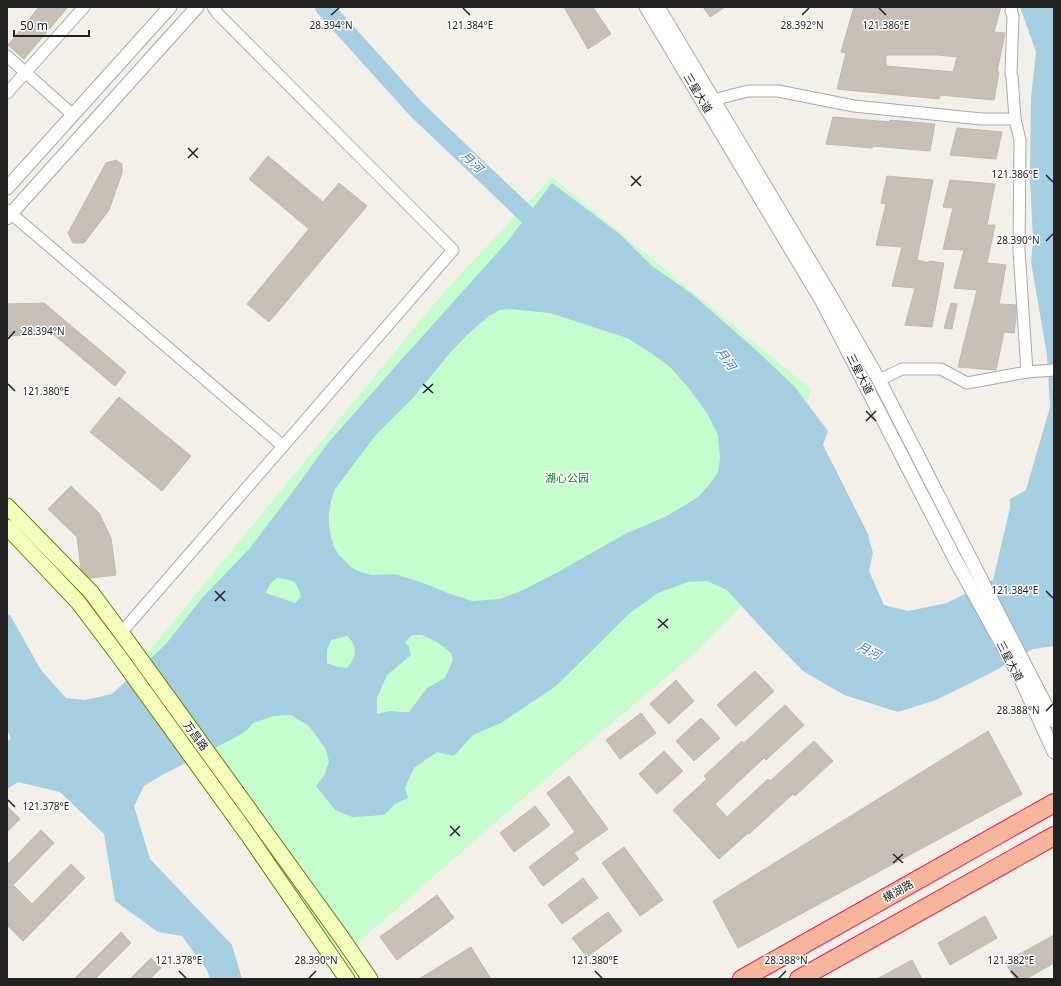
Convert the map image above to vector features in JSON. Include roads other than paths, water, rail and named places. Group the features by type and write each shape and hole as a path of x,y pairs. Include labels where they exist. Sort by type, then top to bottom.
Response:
{"highway":[{"name":"横湖路","path":"742,979 1054,803"},
{"path":"799,979 1054,836"}],"main road":[{"name":"万昌路","path":"7,506 90,592 131,646 370,979"},
{"name":"万昌路","path":"7,527 78,602 118,655 248,834 347,979"}],"street":[{"path":"7,93 84,7"},
{"path":"7,188 170,7"},
{"path":"197,7 8,214 283,446"},
{"path":"121,633 453,250 218,14 213,7"},
{"name":"三星大道","path":"646,7 823,303 956,561 1023,673 1054,721"},
{"name":"三星大道","path":"658,7 832,298 879,380 968,553 1023,673 1054,752"},
{"path":"1012,7 1011,74 1015,120 1020,140 1019,250 1027,372"},
{"path":"7,56 72,115"},
{"path":"713,100 748,91 778,91 854,106 981,119 1015,120"},
{"path":"879,380 902,370 941,369 967,383 1027,372 1049,370"}],"water":[{"path":"1020,7 1054,7 1054,646 1033,649 991,673 936,700 898,712 844,695 803,671 727,590 707,581 688,582 658,593 630,613 556,686 501,723 473,735 454,756 437,752 414,768 405,788 408,798 395,804 384,815 352,817 335,810 316,786 325,774 329,761 325,748 309,726 291,715 273,716 253,723 247,730 238,736 162,775 144,786 134,806 150,859 232,945 242,979 210,979 207,970 182,936 158,932 115,901 104,834 60,792 18,782 7,789 7,742 11,738 7,730 7,614 10,615 41,670 66,698 85,700 112,694 166,644 202,598 250,548 328,443 507,242 552,183 621,235 652,266 692,294 756,350 794,386 828,431 823,445 867,532 873,553 869,571 884,605 908,611 947,603 993,580 1010,508 1010,499 1026,490 1050,407 1047,355 1031,262 1033,239 1030,177 1031,98 1036,52","holes":["508,309 550,313 627,338 670,367 687,386 707,413 718,435 720,459 718,472 710,484 698,497 667,516 625,534 560,571 523,590 500,599 472,601 395,574 372,575 358,571 351,567 339,555 334,547 331,537 329,515 335,489 375,436 413,398 450,353 467,335 489,316 500,310","277,578 291,580 298,587 301,597 295,603 266,593 270,584","412,635 422,635 437,642 451,653 453,660 445,678 427,688 409,712 390,711 377,714 377,698 387,675 411,655 409,647 405,642","347,636 351,640 355,652 353,660 347,668 337,667 327,663 327,650 331,640"]}],"waterway":[{"name":"月河","path":"324,7 417,110 544,231"}],"park label":[{"name":"湖心公园","path":"567,478"}]}
